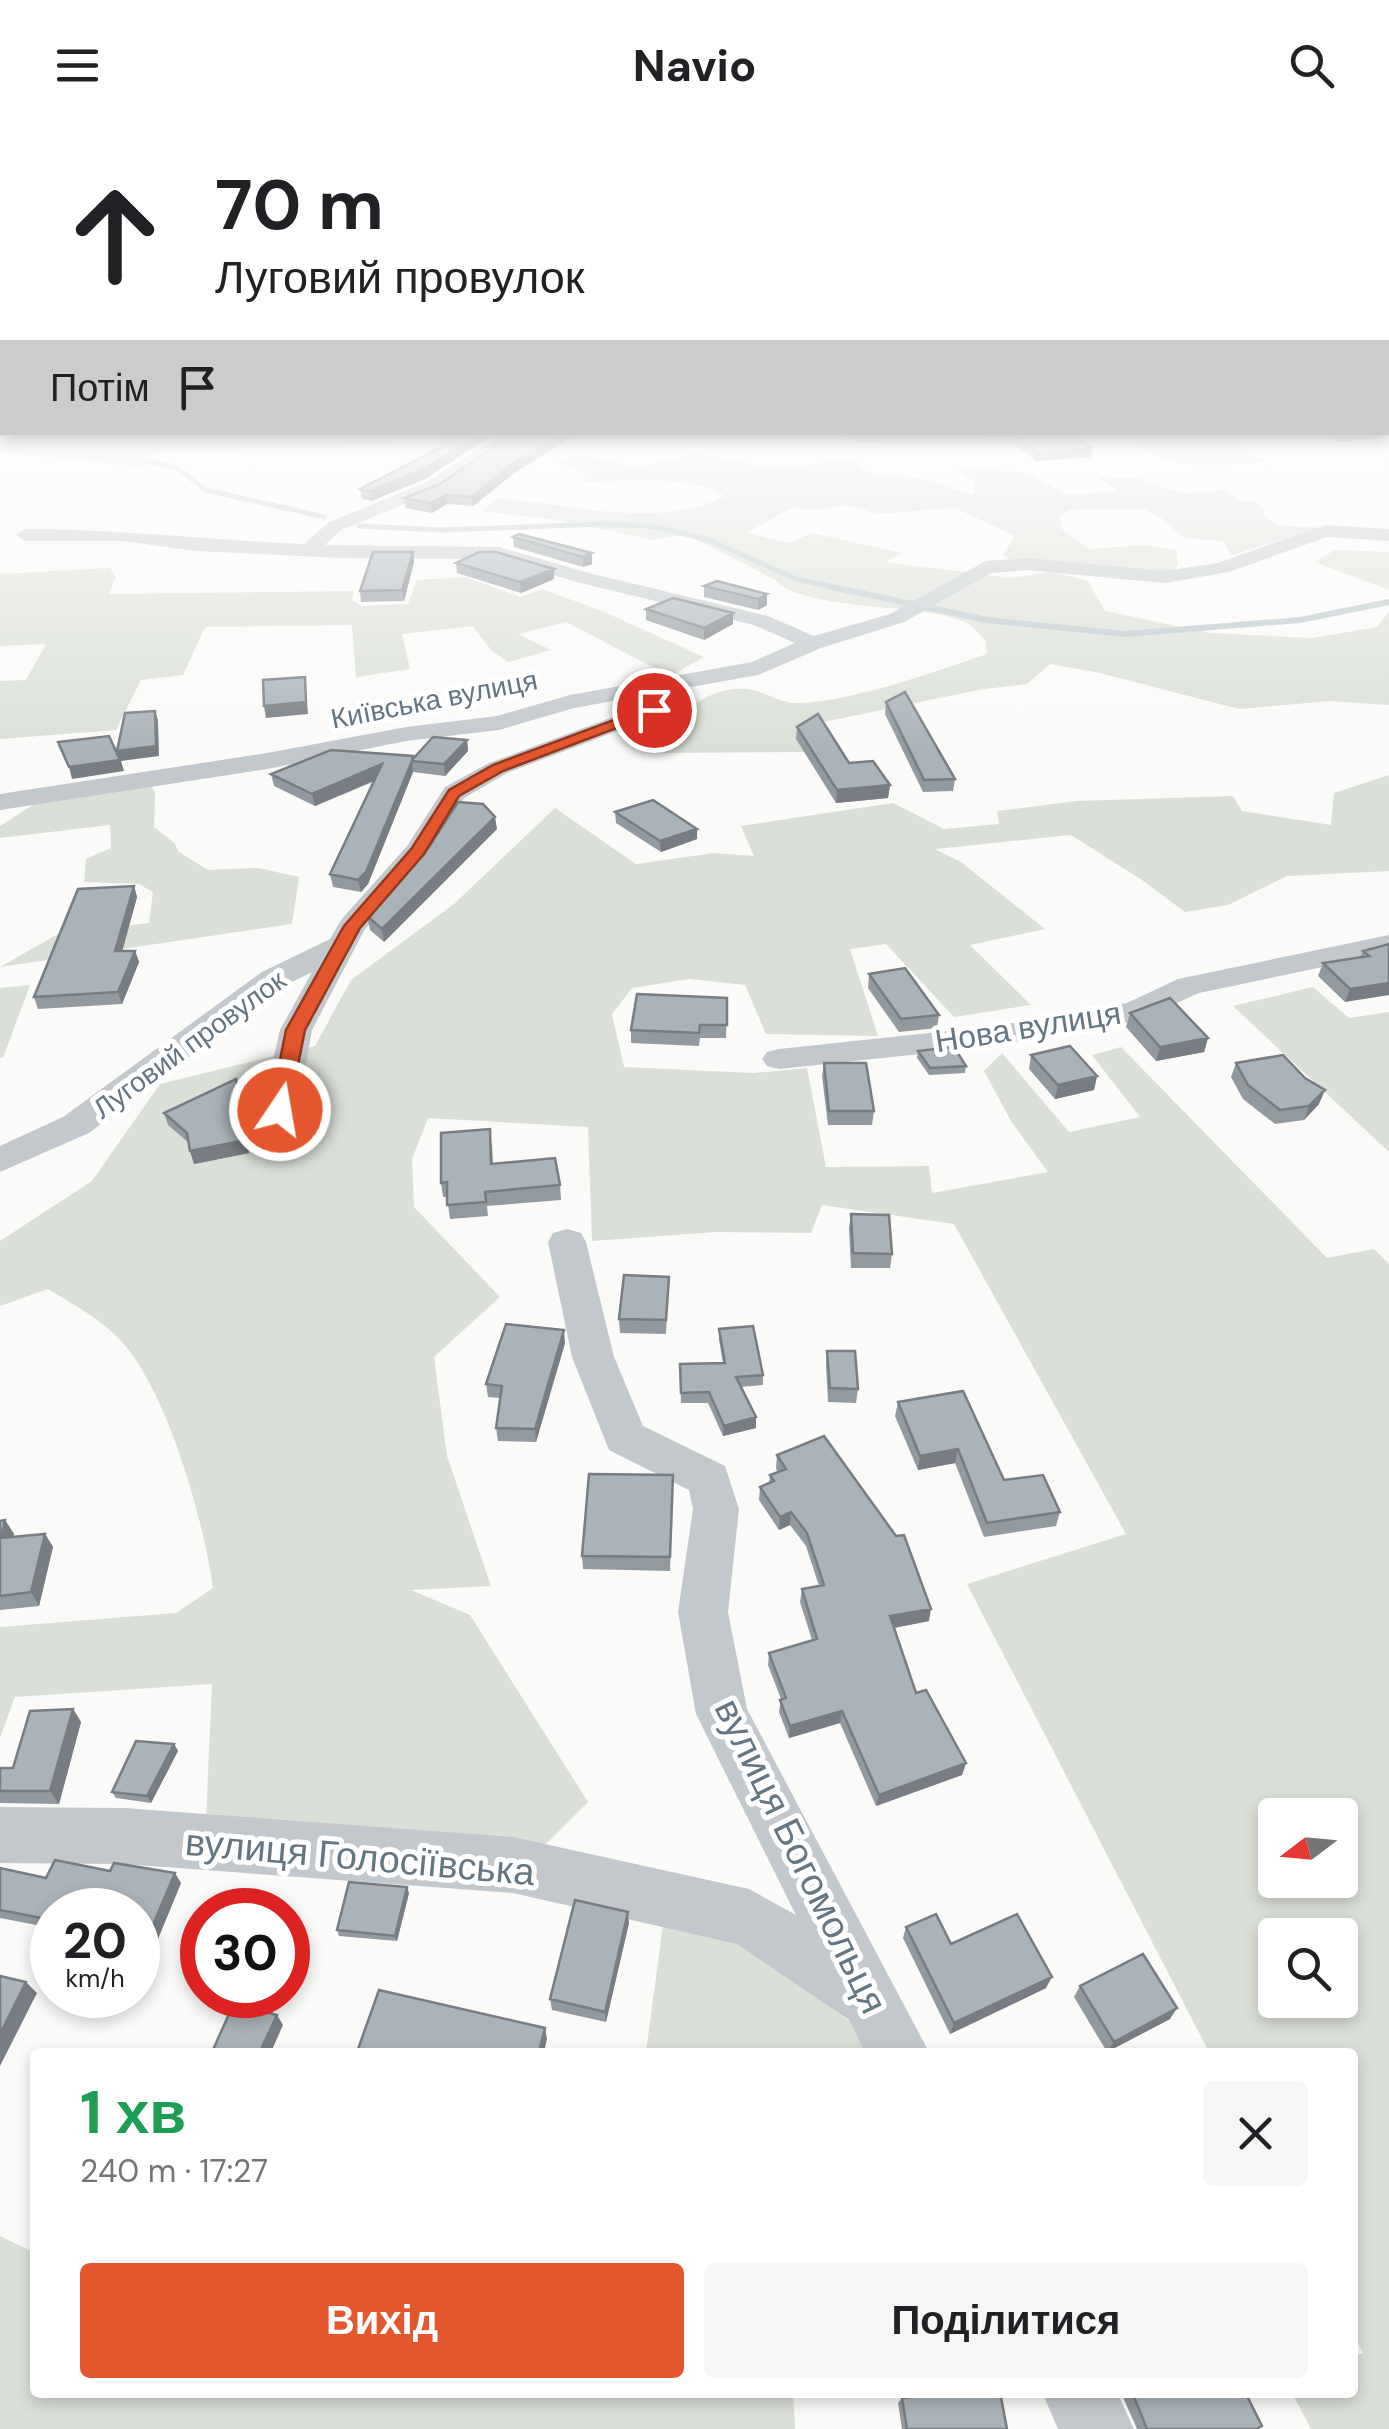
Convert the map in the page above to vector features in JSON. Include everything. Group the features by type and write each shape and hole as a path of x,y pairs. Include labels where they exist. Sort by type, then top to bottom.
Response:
{"street":[{"path":"124,536 197,545 499,553 762,620 813,643"},
{"path":"310,548 323,536"},
{"name":"Київська вулиця","path":"0,802 406,734 499,723 570,702 758,668 813,643 897,618 986,566 1027,564 1164,578 1222,568 1310,536"},
{"name":"Луговий провулок","path":"0,1160 76,1125 273,979 342,945 352,926 418,851 454,793 498,768 758,668"},
{"path":"171,775 365,717"},
{"name":"Нова вулиця","path":"779,1059 995,1036 1136,1011 1189,986 1389,944"},
{"path":"280,1110 296,1030 342,945"},
{"name":"вулиця Богомольця","path":"567,1242 593,1357 626,1438 709,1479 716,1510 702,1612 722,1714 896,2048"},
{"name":"вулиця Голосіївська","path":"0,1835 124,1836 514,1865 749,1918 870,1999"},
{"path":"1081,2398 1097,2429"}],"shaded area":[{"path":"636,536 674,536 654,540"},
{"path":"690,536 760,536 790,543 804,536 826,536 902,553 885,562 1010,578 1052,572 1088,581 1105,611 1210,633 1313,638 1377,627 1389,612 1389,705 1330,701 1239,709 1050,664 1027,684 978,690 809,725 810,752 665,753 653,748 680,715 718,692 747,689 793,703 820,701 894,684 987,654 986,641 963,621 812,597"},
{"path":"1015,536 1072,536 1089,549 1144,545 1176,550 1178,565 1170,572 1103,570 1009,559 1003,555"},
{"path":"1293,536 1231,555 1223,541 1184,538"},
{"path":"1335,550 1389,552 1389,590 1315,562"},
{"path":"110,568 116,577 109,594 354,591 352,600 361,606 408,604 417,580 465,577 521,597 542,589 704,657 670,676 566,622 518,634 551,650 508,662 491,650 473,626 402,634 410,669 356,677 352,625 205,627 183,675 141,680 116,730 0,739 0,681 26,680 46,644 0,646 0,574"},
{"path":"1389,775 1389,871 1287,876 1228,905 1185,912 1071,835 935,849 961,862 1045,929 970,945 1031,1005 954,1017 886,944 850,949 878,1036 766,1034 745,985 689,979 632,988 612,1014 624,1067 753,1073 807,1068 826,1167 929,1166 932,1193 1048,1172 1011,1121 984,1071 1002,1053 1069,1132 1140,1117 1092,1055 1121,1047 1327,1258 1374,1249 1389,1264 1389,2429 1311,2429 1295,2398 1358,2398 1358,2355 1363,2353 1358,2343 1358,2048 1207,2048 967,1584 1126,1534 954,1224 822,1205 811,1233 716,1232 592,1241 588,1127 428,1118 412,1159 414,1207 500,1297 434,1357 447,1456 491,1586 411,1590 470,1615 588,1802 547,1843 513,1865 205,1842 212,1684 15,1697 0,1738 0,1627 176,1613 213,1588 183,1464 158,1400 128,1349 101,1323 48,1289 0,1306 0,1241 92,1181 160,1084 315,1046 351,980 454,904 555,808 636,864 714,853 754,856 741,826 893,803 944,829 999,824 997,811 1077,801 1233,796 1242,811 1331,825 1334,793"},
{"path":"151,785 155,792 154,827 179,852 208,870 258,868 299,877 292,924 0,967 58,934 149,923 153,892 139,884 84,882 86,859 111,848 110,825 0,838 0,826 39,801"},
{"path":"30,985 3,1058 0,1058 0,988"},
{"path":"1313,987 1349,1018 1389,1012 1389,1152 1233,1006"},
{"path":"663,1925 743,1941 862,2031 870,2048 647,2048"},
{"path":"0,2236 30,2251 30,2398 793,2398 795,2429 0,2429"}],"building":[{"path":"528,536 592,553 583,557 513,537"},
{"path":"373,552 413,552 402,590 360,591"},
{"path":"479,552 496,552 554,569 520,582 456,563"},
{"path":"717,581 767,594 758,599 704,586"},
{"path":"673,598 733,613 704,628 646,609"},
{"path":"305,677 306,702 264,706 263,680"},
{"path":"905,692 955,779 924,780 886,702"},
{"path":"155,711 156,746 117,751 125,713"},
{"path":"818,714 849,763 873,761 890,785 837,790 797,727"},
{"path":"109,736 120,760 69,767 58,742"},
{"path":"433,737 467,740 444,764 412,761 366,872 358,880 330,874 382,764 312,794 271,774 331,750 413,756 412,760"},
{"path":"653,800 697,829 660,841 615,812"},
{"path":"458,802 483,804 495,817 382,929 367,916 429,847"},
{"path":"134,886 115,951 135,951 118,992 34,997 78,889"},
{"path":"1389,944 1389,983 1350,989 1323,963 1369,956 1363,951"},
{"path":"905,968 939,1015 901,1019 869,974"},
{"path":"637,994 727,998 727,1025 700,1025 699,1033 631,1030"},
{"path":"1170,998 1208,1038 1160,1047 1130,1013"},
{"path":"1070,1046 1097,1076 1058,1085 1031,1055"},
{"path":"954,1047 966,1066 930,1068 918,1051"},
{"path":"1283,1055 1305,1078 1325,1090 1309,1106 1280,1110 1248,1085 1236,1063"},
{"path":"824,1063 866,1063 874,1111 829,1111"},
{"path":"236,1079 246,1140 190,1151 187,1133 164,1113"},
{"path":"490,1129 491,1164 555,1158 560,1185 485,1192 486,1202 447,1205 447,1182 441,1183 441,1133"},
{"path":"851,1214 889,1215 892,1254 853,1253"},
{"path":"624,1275 669,1277 666,1320 619,1319"},
{"path":"506,1324 564,1330 535,1429 496,1428 502,1386 486,1384"},
{"path":"753,1326 763,1375 736,1377 756,1417 724,1426 709,1392 681,1393 680,1364 725,1363 719,1329"},
{"path":"827,1351 855,1351 858,1389 830,1388"},
{"path":"963,1391 1004,1480 1043,1475 1060,1512 987,1523 958,1449 920,1456 898,1402"},
{"path":"824,1436 896,1536 904,1535 931,1609 890,1616 916,1693 926,1690 966,1763 879,1795 842,1711 790,1726 780,1700 786,1698 769,1653 817,1639 802,1589 824,1585 807,1533 791,1512 780,1517 760,1487 774,1481 770,1475 786,1469 777,1455"},
{"path":"589,1474 673,1475 670,1557 582,1556"},
{"path":"5,1520 1,1538 45,1534 31,1592 0,1596 0,1521"},
{"path":"73,1709 50,1791 0,1791 0,1768 13,1768 30,1711"},
{"path":"136,1741 174,1744 147,1796 112,1792"},
{"path":"55,1860 110,1871 114,1863 175,1873 160,1908 160,1888 30,1888 30,1916 0,1910 0,1868 46,1878"},
{"path":"349,1882 407,1887 395,1936 337,1930"},
{"path":"575,1900 628,1912 605,2012 550,1999"},
{"path":"936,1914 951,1944 1017,1914 1052,1977 954,2023 906,1927"},
{"path":"1143,1954 1177,2008 1114,2042 1080,1986"},
{"path":"0,1976 26,1982 0,2034"},
{"path":"379,1990 545,2028 540,2048 358,2048"},
{"path":"227,2018 276,2018 262,2047 265,2048 214,2048"},
{"path":"902,2398 1001,2398 1007,2429 907,2429"},
{"path":"1134,2398 1248,2398 1262,2426 1256,2429 1147,2429"}],"waterway":[{"path":"694,536 796,579 843,589"},
{"path":"832,587 987,620 1125,634 1300,620 1389,602"}],"route":[{"path":"280,1110 296,1030 352,926 418,851 454,793 498,768 654,710"}]}
